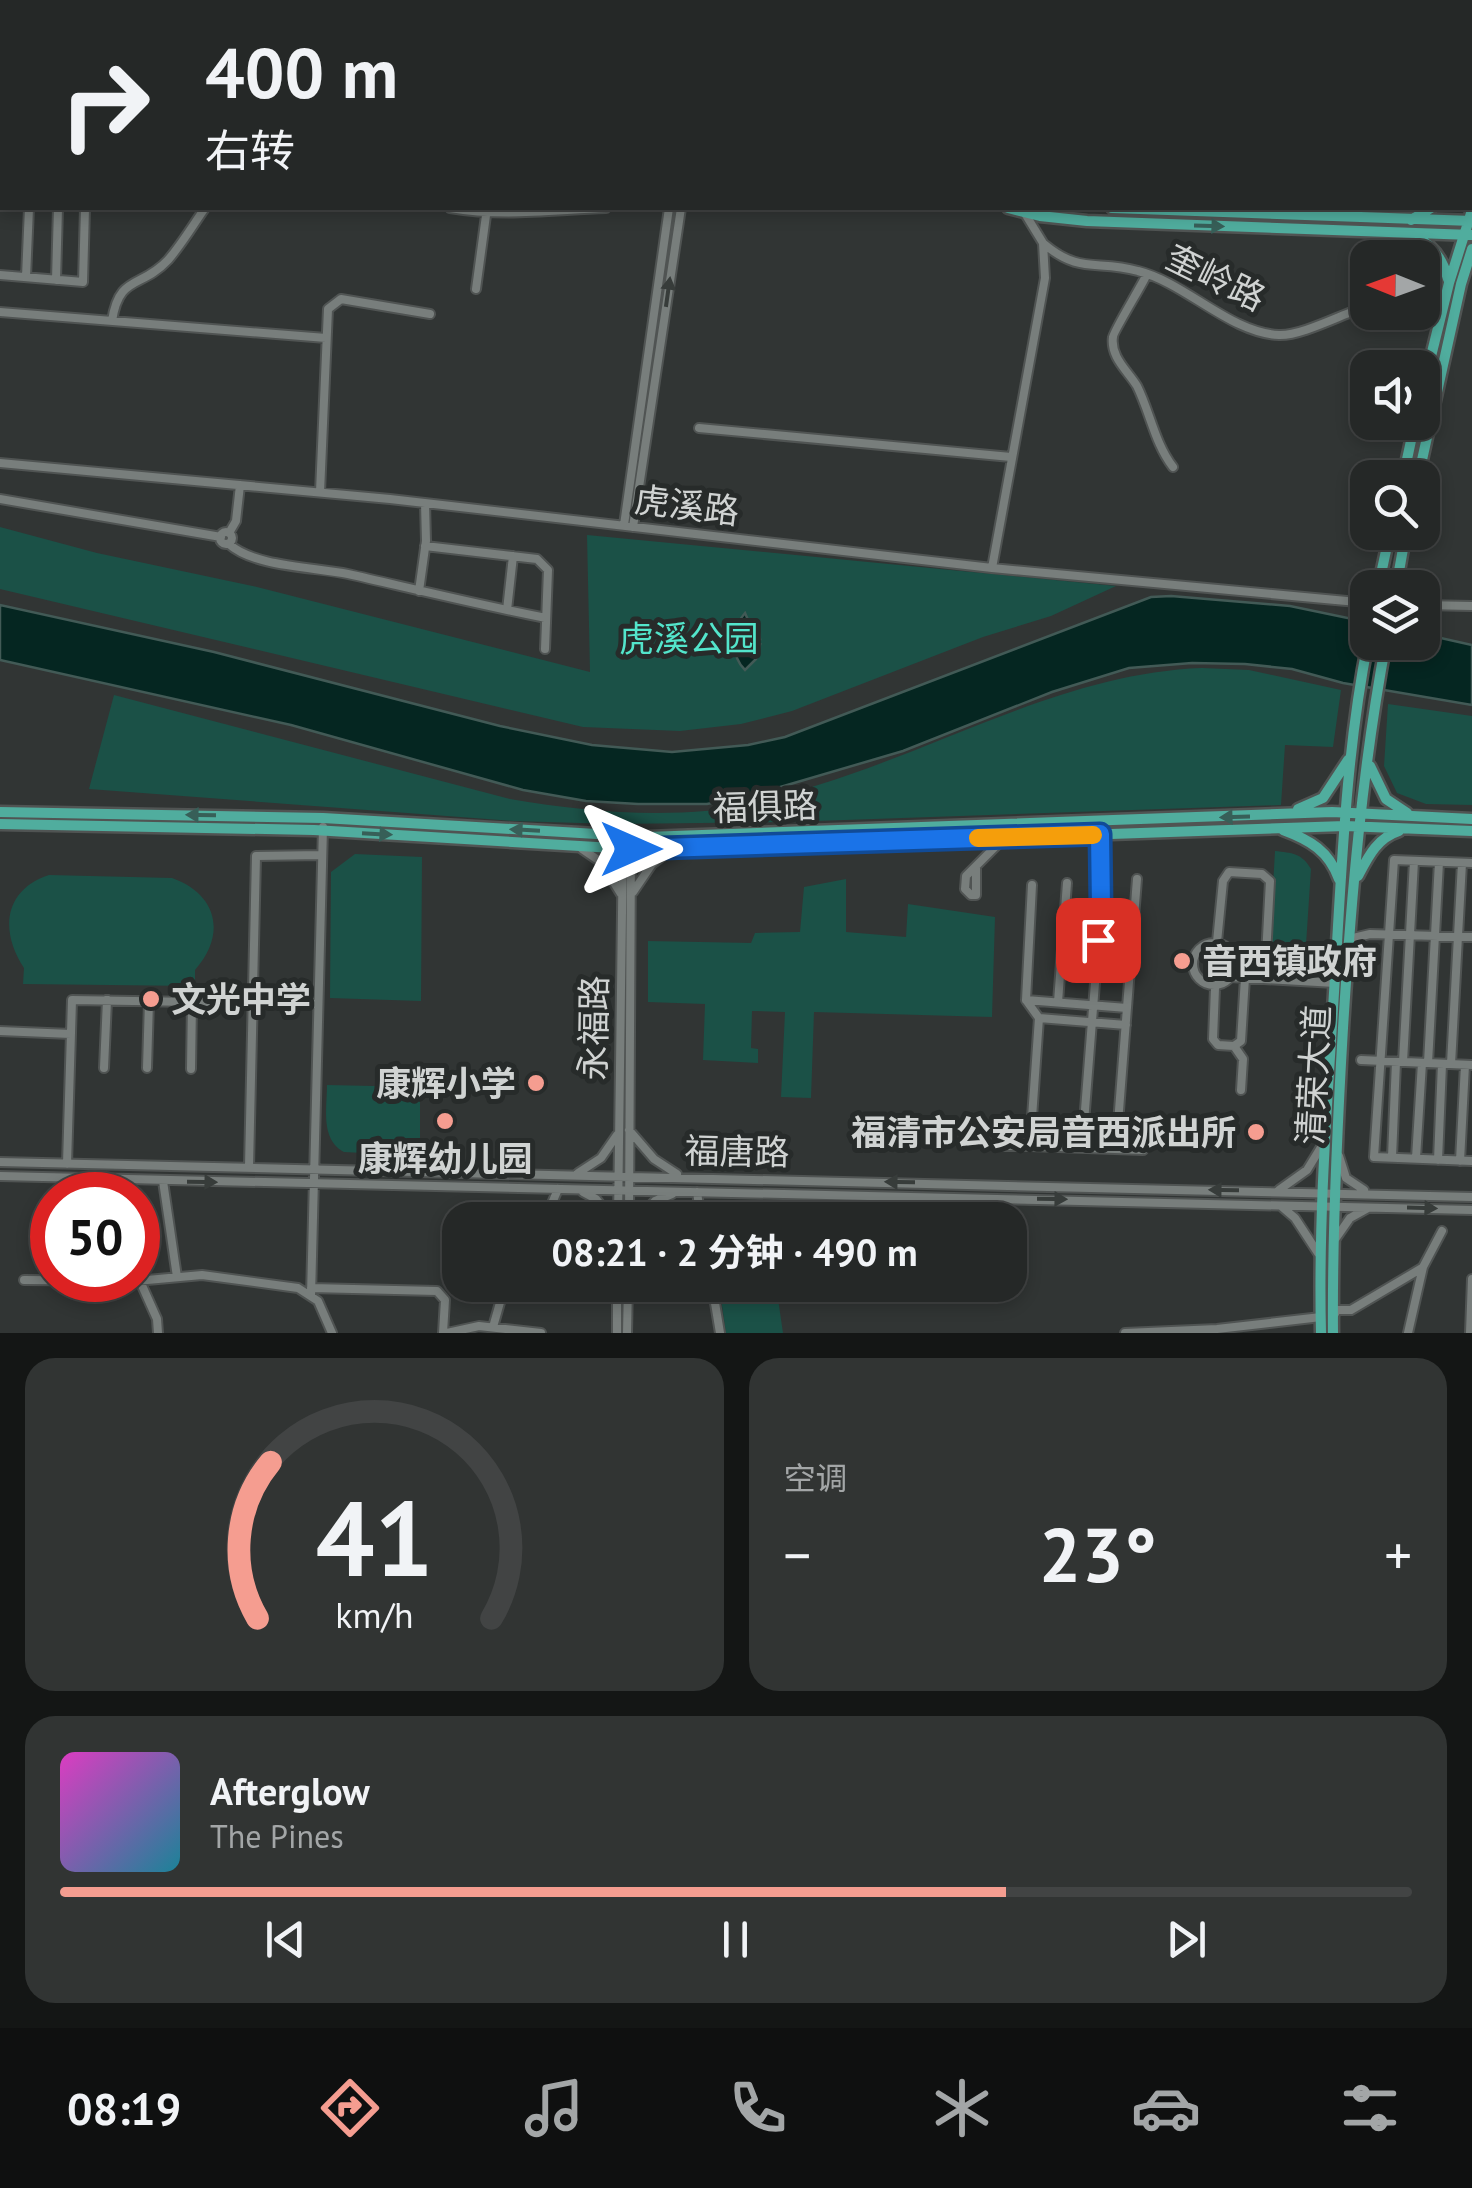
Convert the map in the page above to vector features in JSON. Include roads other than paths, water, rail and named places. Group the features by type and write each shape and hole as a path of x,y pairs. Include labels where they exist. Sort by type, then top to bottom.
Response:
{"main road":[{"path":"1016,210 1087,221 1409,227 1471,218 1435,350"},
{"path":"1160,210 1409,227 1468,235"},
{"path":"1409,227 1429,210"},
{"path":"1409,227 1438,255 1455,284"},
{"path":"1421,460 1455,284 1472,249"},
{"path":"1455,284 1472,275"},
{"name":"清荣大道","path":"1333,1333 1327,1317 1322,1192 1331,1140 1349,939 1345,826 1356,702 1364,660"},
{"name":"清荣大道","path":"1326,1260 1335,1192 1331,1140 1335,983 1383,660"},
{"path":"1279,815 1323,798 1351,755"},
{"path":"1277,828 1310,842 1326,854 1347,885 1383,838 1412,822 1386,799 1368,757"},
{"name":"福俱路","path":"0,812 323,824 627,842 672,849 1472,820"},
{"name":"福俱路","path":"0,824 323,824 573,846 1346,812 1472,831"},
{"name":"清荣大道","path":"1321,1333 1327,1317"}],"street":[{"path":"26,277 29,210"},
{"path":"56,280 58,210"},
{"path":"0,275 83,282 85,210"},
{"path":"112,321 116,298 166,262 204,210"},
{"path":"476,288 487,211 546,214 586,210"},
{"path":"629,526 669,210"},
{"path":"629,526 681,210"},
{"path":"992,568 1045,278 1043,243 1024,212"},
{"name":"奎岭路","path":"1043,243 1063,260 1147,274 1168,282 1234,321 1280,336 1350,312"},
{"path":"1147,274 1112,341 1173,466"},
{"path":"320,492 328,309 340,299 430,314"},
{"path":"0,312 326,338"},
{"path":"699,428 1011,457"},
{"name":"虎溪路","path":"0,463 425,503 992,568 1350,600"},
{"path":"226,538 236,521 240,485"},
{"path":"0,498 226,538 236,550 260,558 546,618"},
{"path":"419,591 425,503"},
{"path":"425,546 537,558 548,570 545,650"},
{"path":"506,610 512,556"},
{"path":"1440,605 1472,606"},
{"path":"1082,1148 1101,907 1100,822"},
{"path":"323,824 311,1292 332,1333"},
{"path":"976,867 1004,838"},
{"name":"永福路","path":"621,1202 627,842"},
{"path":"573,846 601,862 627,896 652,864 672,849"},
{"path":"1371,852 1377,858 1394,860 1467,863 1438,1160"},
{"path":"249,1167 256,856 322,854"},
{"path":"1394,860 1374,1156 1472,1161"},
{"path":"1392,1158 1414,861"},
{"path":"1416,1158 1439,862"},
{"path":"1217,942 1223,880 1230,872 1262,874 1270,881 1266,956"},
{"path":"1116,1149 1137,879"},
{"path":"1058,1002 1067,883"},
{"path":"1030,1146 1039,1018 1026,1000 1032,885"},
{"path":"1349,939 1391,934 1472,937"},
{"path":"1217,942 1234,959 1230,977"},
{"path":"1214,988 1200,982 1195,960 1200,948 1217,942"},
{"path":"1214,988 1230,977 1335,983"},
{"path":"1214,988 1213,1038 1218,1045 1234,1046 1242,1041 1246,978"},
{"path":"68,1164 72,1000 318,1004"},
{"path":"104,1068 106,1000"},
{"path":"1026,1000 1127,1008"},
{"path":"147,1068 149,1001"},
{"path":"191,1069 192,1002"},
{"path":"1039,1018 1126,1025"},
{"path":"0,1031 70,1034"},
{"path":"1234,1046 1242,1060 1241,1090"},
{"path":"1361,1060 1468,1065 1460,1160"},
{"path":"574,1174 601,1158 624,1130 654,1159 682,1177"},
{"path":"1278,1191 1307,1170 1331,1140 1346,1178 1373,1194"},
{"path":"1005,1146 1143,1150"},
{"name":"福唐路","path":"2,1161 1472,1198"},
{"name":"福唐路","path":"2,1177 1472,1210"},
{"path":"163,1181 177,1277"},
{"path":"552,1202 558,1189"},
{"path":"574,1190 599,1202"},
{"name":"永福路","path":"624,1191 627,1202"},
{"path":"654,1202 681,1192"},
{"path":"697,1192 699,1202"},
{"path":"1277,1204 1295,1218 1326,1260"},
{"path":"1326,1260 1337,1232 1357,1212 1372,1206"},
{"path":"1408,1333 1424,1268 1442,1231"},
{"path":"1125,1333 1218,1329 1327,1317 1337,1310 1351,1310 1424,1268"},
{"path":"160,1279 231,1278 311,1292 437,1291 445,1300 445,1333 472,1326 541,1333"},
{"path":"1470,1333 1472,1279"},
{"path":"24,1280 30,1280"},
{"path":"149,1302 158,1333"},
{"path":"493,1327 500,1302"},
{"path":"616,1333 617,1302"},
{"path":"628,1302 628,1333"},
{"path":"715,1302 720,1333"}],"place":[{"name":"音西镇政府","path":"1182,961"},
{"name":"文光中学","path":"151,999"},
{"name":"康辉小学","path":"536,1083"},
{"name":"康辉幼儿园","path":"445,1121"},
{"name":"福清市公安局音西派出所","path":"1256,1132"}],"park label":[{"name":"虎溪公园","path":"689,638"}]}
